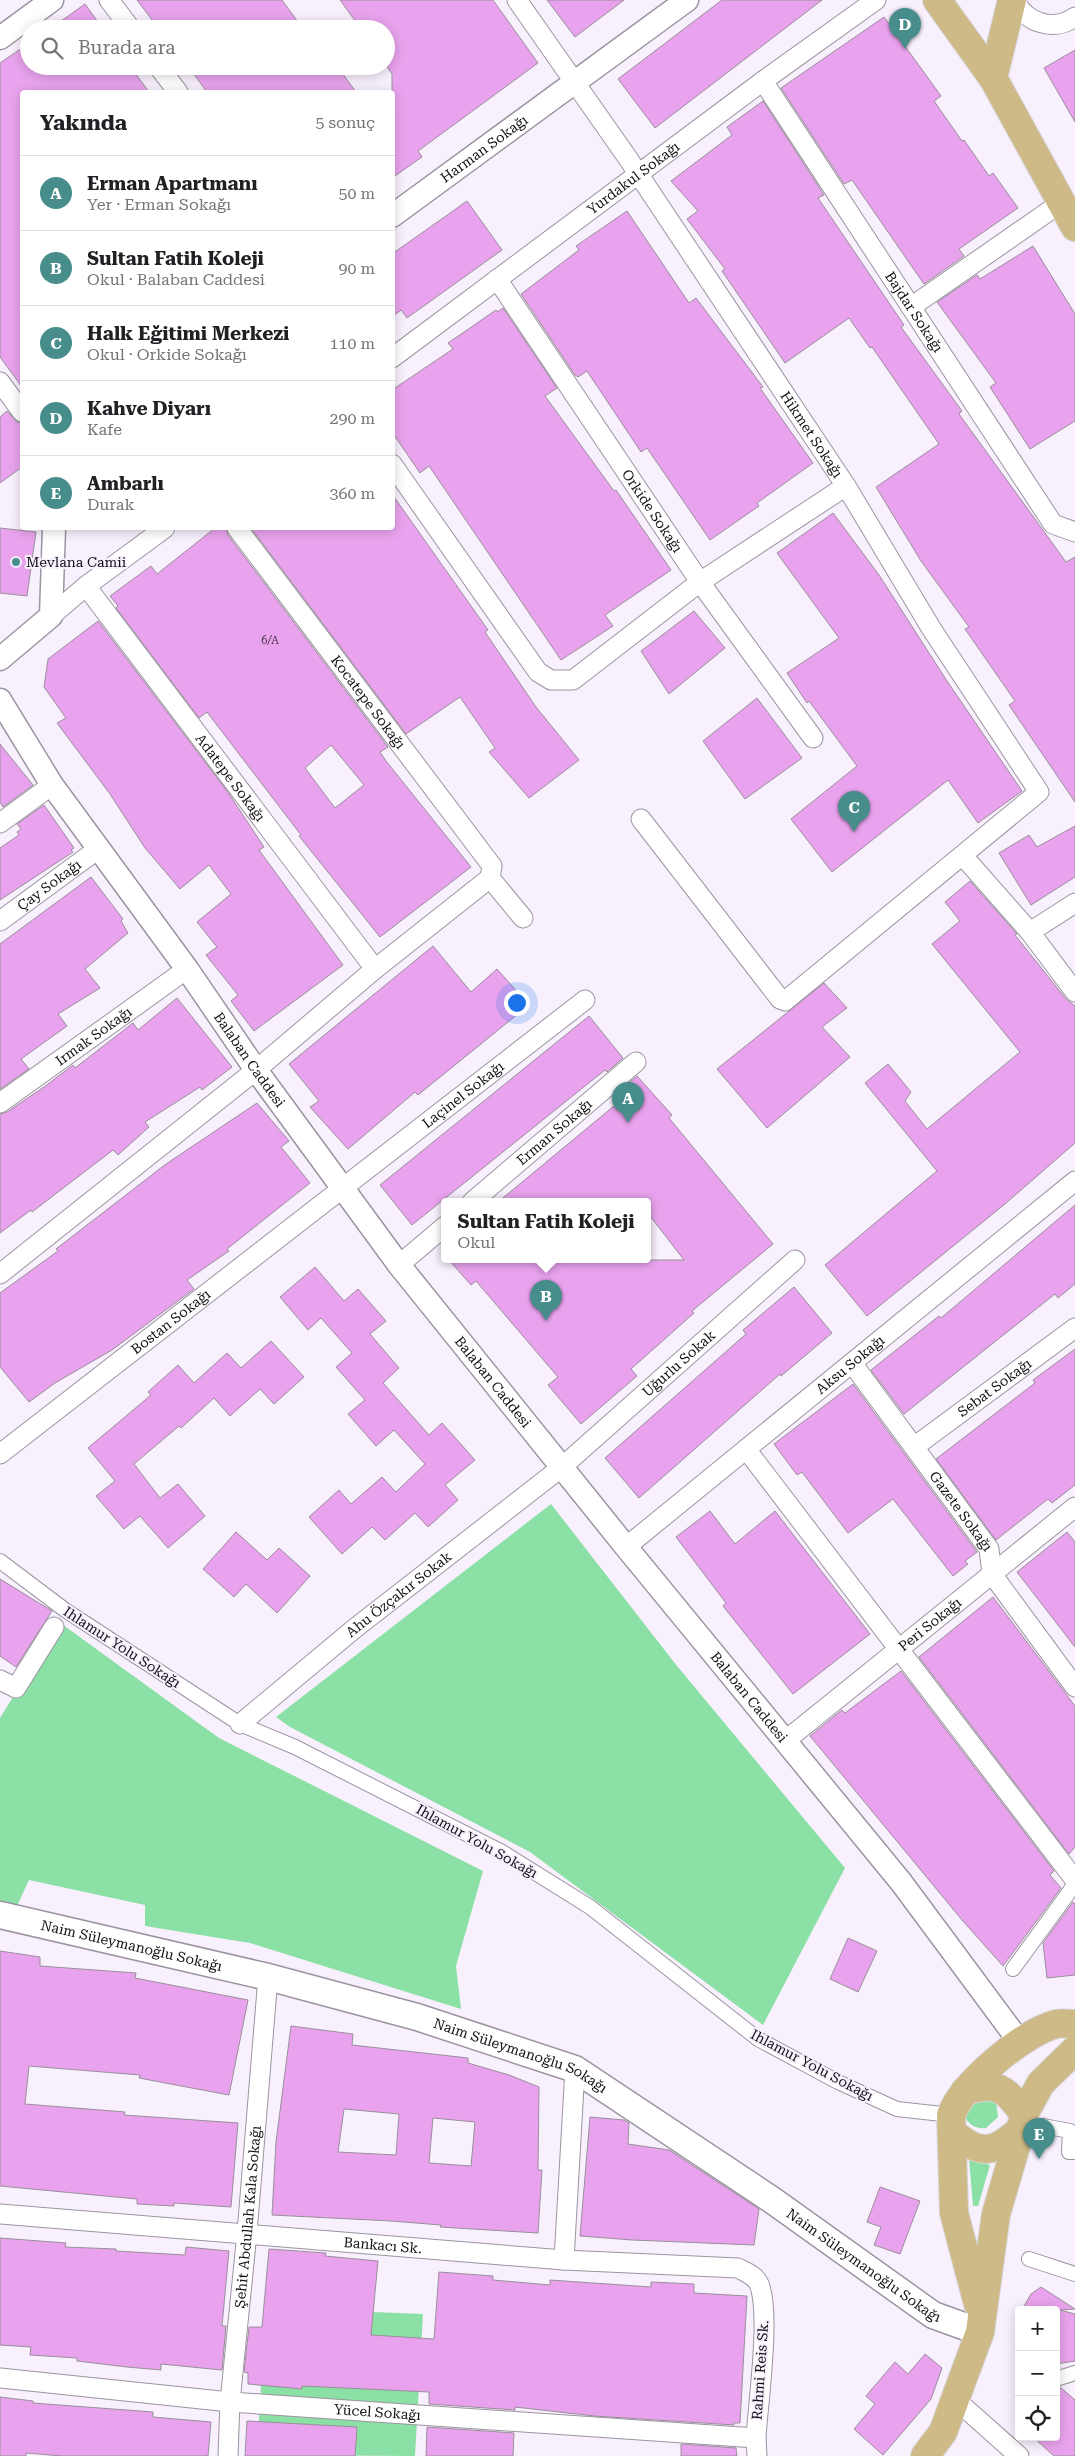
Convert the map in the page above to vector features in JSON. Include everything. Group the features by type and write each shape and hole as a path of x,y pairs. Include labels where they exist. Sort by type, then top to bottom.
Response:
{"main road":[{"path":"937,0 993,78 1075,227"},
{"path":"993,78 1014,0"},
{"name":"Naim Süleymanoğlu Sokağı","path":"0,1915 268,1977 417,2017 575,2069 772,2200 933,2315 981,2327"},
{"path":"981,2327 954,2213 952,2124 955,2104 965,2091 1019,2041 1056,2024 1075,2024"},
{"path":"925,2456 943,2432 981,2327 996,2214 1029,2123 1041,2083 1039,2068 1019,2041"},
{"path":"1041,2083 1075,2050"},
{"path":"965,2091 978,2086 992,2086 1002,2089 1010,2096 1029,2123"},
{"path":"952,2124 962,2141 975,2148 991,2149 1004,2145 1029,2123"}],"street":[{"path":"25,20 52,0"},
{"path":"109,0 124,20"},
{"name":"Hikmet Sokağı","path":"517,0 576,82 846,486 932,628 1039,792 963,856"},
{"name":"Harman Sokağı","path":"395,214 687,0"},
{"name":"Yurdakul Sokağı","path":"395,356 763,81 876,0"},
{"path":"1014,0 1018,7 1032,20 1049,25 1069,21 1075,17"},
{"path":"0,38 20,23"},
{"path":"165,75 176,90"},
{"name":"Bajdar Sokağı","path":"763,81 1053,524 1075,532"},
{"path":"911,307 1062,202"},
{"name":"Orkide Sokağı","path":"497,280 700,582 813,738"},
{"path":"0,382 20,409"},
{"path":"395,468 538,672 551,680 573,680 700,582 846,486"},
{"path":"51,616 54,530"},
{"path":"0,659 86,586 162,530"},
{"name":"Kocatepe Sokağı","path":"239,530 492,866 490,878"},
{"name":"Adatepe Sokağı","path":"86,586 375,969"},
{"name":"Balaban Caddesi","path":"0,700 52,785 187,969 256,1070 399,1266 626,1548 901,1882 1019,2041"},
{"path":"0,823 52,785"},
{"path":"641,818 780,999 785,1001 963,856 1030,932 1075,992"},
{"name":"Çay Sokağı","path":"0,921 98,849"},
{"path":"0,1274 256,1070 375,969 490,878 523,918"},
{"path":"1030,932 1075,903"},
{"name":"Irmak Sokağı","path":"0,1103 187,969"},
{"name":"Laçinel Sokağı","path":"342,1190 585,1000"},
{"name":"Erman Sokağı","path":"477,1198 636,1062"},
{"name":"Aksu Sokağı","path":"626,1548 1075,1181"},
{"name":"Bostan Sokağı","path":"0,1454 342,1190"},
{"path":"399,1266 441,1229"},
{"name":"Uğurlu Sokak","path":"562,1467 795,1260"},
{"name":"Sebat Sokağı","path":"914,1447 1075,1328"},
{"name":"Gazete Sokağı","path":"852,1362 989,1549 992,1574 1075,1687"},
{"path":"746,1449 1075,1880"},
{"name":"Ahu Özçakır Sokak","path":"240,1724 354,1629 562,1467"},
{"name":"Peri Sokağı","path":"785,1741 1075,1508"},
{"name":"Ihlamur Yolu Sokağı","path":"0,1561 65,1610 240,1724 295,1747 502,1852 590,1907 758,2039 838,2082 897,2109 952,2124"},
{"path":"0,1680 16,1688 54,1627"},
{"path":"1013,1969 1075,1884"},
{"name":"Şehit Abdullah Kala Sokağı","path":"228,2456 230,2402 247,2233 268,1977"},
{"path":"564,2260 575,2069"},
{"path":"1029,2123 1070,2131 1069,2152 1075,2152"},
{"name":"Bankacı Sk.","path":"0,2214 564,2260 738,2268 753,2276 759,2284"},
{"path":"1029,2259 1075,2274"},
{"name":"Rahmi Reis Sk.","path":"756,2447 764,2313 759,2284"},
{"path":"1060,2378 1075,2373"},
{"name":"Yücel Sokağı","path":"0,2378 230,2402 756,2447"},
{"path":"956,2400 1019,2456"}],"green space":[{"path":"551,1504 677,1666 845,1868 763,2025 530,1852 290,1727 276,1717"},
{"path":"59,1622 219,1738 483,1871 456,1966 461,2009 250,1943 145,1926 145,1905 29,1880 16,1908 0,1904 0,1718"},
{"path":"975,2095 996,2101 998,2117 986,2128 972,2126 964,2114"},
{"path":"969,2159 990,2165 978,2206 973,2206"},
{"path":"321,2310 423,2314 415,2456 257,2455 261,2385"}],"building":[{"path":"137,0 282,0 296,20 152,20"},
{"path":"340,0 493,0 538,63 418,151 422,157 395,176 395,90 392,90 392,75 395,75 395,20 354,20"},
{"path":"547,0 624,0 575,37"},
{"path":"722,0 822,0 655,128 618,79"},
{"path":"85,4 97,20 63,20"},
{"path":"884,17 941,96 934,101 962,141 964,140 989,176 993,173 1018,208 959,249 964,256 924,284 852,180 844,184 781,88"},
{"path":"20,49 20,75 137,75 148,90 20,90 20,384 0,357 0,63"},
{"path":"1075,50 1075,122 1044,68"},
{"path":"195,75 344,75 355,90 206,90"},
{"path":"763,101 824,195 818,198 904,325 901,327 962,411 959,414 1066,562 1075,557 1075,802 1009,705 1015,701 965,629 969,627 921,561 876,487 939,444 872,347 870,348 849,318 785,363 722,271 725,269 687,219 698,211 671,181 732,135 727,127"},
{"path":"467,201 502,250 407,318 401,310 395,315 395,252"},
{"path":"627,211 689,303 696,298 763,387 760,388 813,463 757,503 759,506 710,540 647,448 641,452 587,371 578,377 575,375 521,294 579,250 576,246"},
{"path":"1033,246 1075,314 1075,421 1030,449 990,387 996,383 937,302 977,275 980,279"},
{"path":"503,308 557,388 545,396 614,491 616,490 671,570 605,615 613,626 561,660 429,466 420,473 395,436 395,388 453,349 448,343 496,310 497,312"},
{"path":"7,411 17,422 20,423 20,468 0,483 0,417"},
{"path":"395,498 488,630 485,632 536,707 579,760 529,798 489,752 495,748 460,697 406,734 253,530 395,530"},
{"path":"833,513 879,575 947,681 1022,791 978,823 948,780 832,872 791,819 857,766 809,701 807,703 787,673 839,638 777,553"},
{"name":"Mevlana Camii","path":"0,528 36,532 27,596 0,593"},
{"path":"212,530 227,530 228,535 388,747 380,752 386,761 471,867 380,937 299,836 301,835 207,712 199,718 116,608 118,606 110,596 151,566 157,574","holes":["331,745 364,785 335,808 305,768"]},
{"path":"694,611 725,648 669,694 641,651"},
{"path":"98,621 227,791 264,847 259,850 343,965 254,1031 231,1001 238,995 206,955 217,947 197,922 231,894 209,865 180,889 145,848 110,794 57,723 66,718 44,687 48,659"},
{"path":"757,698 802,758 745,799 703,741"},
{"path":"0,744 33,785 3,807 0,802"},
{"path":"44,805 74,848 71,850 73,852 0,900 0,848 19,835 17,832 21,829 17,824"},
{"path":"1075,826 1075,877 1031,905 999,853 1029,835 1037,847"},
{"path":"91,877 123,919 121,921 128,933 85,969 100,988 58,1014 67,1026 21,1059 29,1069 0,1089 0,944"},
{"path":"970,881 1017,934 1015,935 1066,999 1075,1006 1075,1143 1005,1204 867,1316 825,1265 937,1171 865,1083 888,1064 911,1092 905,1101 927,1129 1020,1052 932,944 960,921 945,902"},
{"path":"433,946 471,992 497,969 529,1005 418,1095 415,1092 348,1149 310,1107 319,1101 289,1064"},
{"path":"824,983 847,1008 822,1027 850,1057 767,1128 717,1069"},
{"path":"177,998 232,1067 202,1090 200,1087 145,1122 149,1127 118,1155 113,1150 32,1212 31,1210 0,1233 0,1114 7,1112 73,1065 75,1068 133,1023 138,1030"},
{"path":"589,1016 623,1058 607,1072 605,1070 446,1198 441,1198 441,1202 412,1225 380,1185"},
{"path":"637,1076 672,1115 669,1118 773,1244 692,1311 694,1313 631,1369 637,1376 581,1424 548,1385 558,1377 476,1281 471,1285 452,1263 651,1263 651,1260 684,1260 651,1217 651,1198 503,1198 626,1096 621,1090"},
{"path":"257,1103 289,1141 281,1147 310,1183 227,1249 229,1251 187,1280 194,1289 112,1350 55,1383 29,1402 0,1367 0,1293 58,1251 56,1249 166,1164"},
{"path":"1075,1205 1075,1284 1058,1298 1055,1294 904,1414 871,1370 939,1316 941,1318"},
{"path":"315,1267 344,1301 358,1289 386,1321 370,1334 399,1368 383,1383 429,1435 442,1423 475,1460 445,1485 458,1500 428,1527 415,1513 385,1540 372,1527 342,1554 309,1517 339,1490 351,1504 382,1477 396,1492 425,1464 394,1430 376,1446 348,1414 365,1400 336,1367 352,1353 321,1318 308,1330 280,1297"},
{"path":"794,1287 832,1333 781,1376 780,1374 639,1498 605,1458 746,1334 743,1330"},
{"path":"271,1341 304,1377 274,1404 260,1389 230,1416 214,1398 181,1428 179,1426 134,1464 160,1498 178,1484 205,1516 168,1548 140,1516 124,1529 96,1496 115,1481 88,1448 151,1395 148,1392 178,1365 194,1383 227,1353 241,1368"},
{"path":"1075,1349 1075,1485 1052,1503 1048,1499 996,1540 936,1459 1035,1383 1033,1380"},
{"path":"853,1384 977,1552 965,1561 968,1564 953,1576 893,1499 848,1533 802,1472 797,1475 774,1444"},
{"path":"710,1511 735,1544 775,1511 870,1634 793,1694 723,1606 726,1603 676,1537"},
{"path":"236,1532 267,1560 279,1548 310,1576 277,1613 246,1584 234,1597 203,1569"},
{"path":"1067,1532 1075,1542 1075,1647 1017,1572"},
{"path":"0,1579 52,1611 16,1667 0,1656"},
{"path":"993,1597 1075,1706 1075,1847 1069,1854 919,1657"},
{"path":"901,1671 1054,1871 1050,1875 1061,1888 1003,1966 962,1920 810,1736 842,1710 845,1713"},
{"path":"1073,1902 1075,1904 1075,1975 1047,1978 1043,1943"},
{"path":"848,1938 877,1951 858,1992 830,1979"},
{"path":"0,1951 40,1957 40,1966 136,1973 135,1978 248,2000 229,2095 139,2078 140,2075 29,2066 25,2104 125,2112 124,2115 238,2123 231,2207 174,2203 174,2206 137,2204 137,2199 0,2186"},
{"path":"291,2026 353,2034 352,2045 468,2058 468,2063 509,2075 539,2087 538,2170 542,2170 538,2233 440,2227 441,2225 391,2221 272,2215 276,2142","holes":["344,2109 399,2114 396,2155 338,2152","433,2118 475,2122 471,2166 429,2163"]},
{"path":"590,2117 624,2120 629,2123 628,2144 669,2150 759,2209 754,2245 580,2236"},
{"path":"880,2187 920,2201 900,2254 874,2245 881,2227 867,2222"},
{"path":"0,2238 66,2243 65,2247 185,2255 186,2247 229,2251 222,2326 226,2326 222,2370 161,2364 161,2370 127,2367 77,2361 77,2358 30,2355 31,2347 0,2345"},
{"path":"269,2249 326,2253 325,2256 378,2261 371,2335 434,2339 439,2272 493,2276 493,2280 550,2285 550,2280 651,2287 651,2282 694,2284 694,2293 747,2296 740,2423 734,2423 734,2425 594,2416 515,2407 515,2410 429,2404 429,2392 302,2386 302,2389 248,2384 248,2373 244,2372 249,2327 262,2327"},
{"path":"1041,2287 1075,2309 1060,2310 1060,2306 1024,2306 1031,2294"},
{"path":"1060,2310 1075,2314 1075,2361 1060,2363"},
{"path":"925,2354 942,2368 931,2399 883,2455 854,2429 875,2404 866,2396 895,2362 908,2374"},
{"path":"1060,2387 1075,2400 1075,2456 1054,2456 1037,2441 1060,2441"},
{"path":"0,2397 33,2401 33,2403 153,2412 153,2417 211,2422 208,2456 62,2456 26,2453 26,2456 0,2456"},
{"path":"247,2421 357,2427 355,2456 245,2456"},
{"path":"427,2427 514,2433 513,2456 426,2456"},
{"path":"681,2444 736,2448 737,2456 681,2456"}],"place":[{"name":"Kahve Diyarı","path":"905,49"},
{"name":"Mevlana Camii","path":"16,562"},
{"name":"Halk Eğitimi Merkezi","path":"854,832"},
{"name":"Erman Apartmanı","path":"628,1123"},
{"name":"Sultan Fatih Koleji","path":"546,1321"},
{"name":"Ambarlı","path":"1039,2159"}]}
